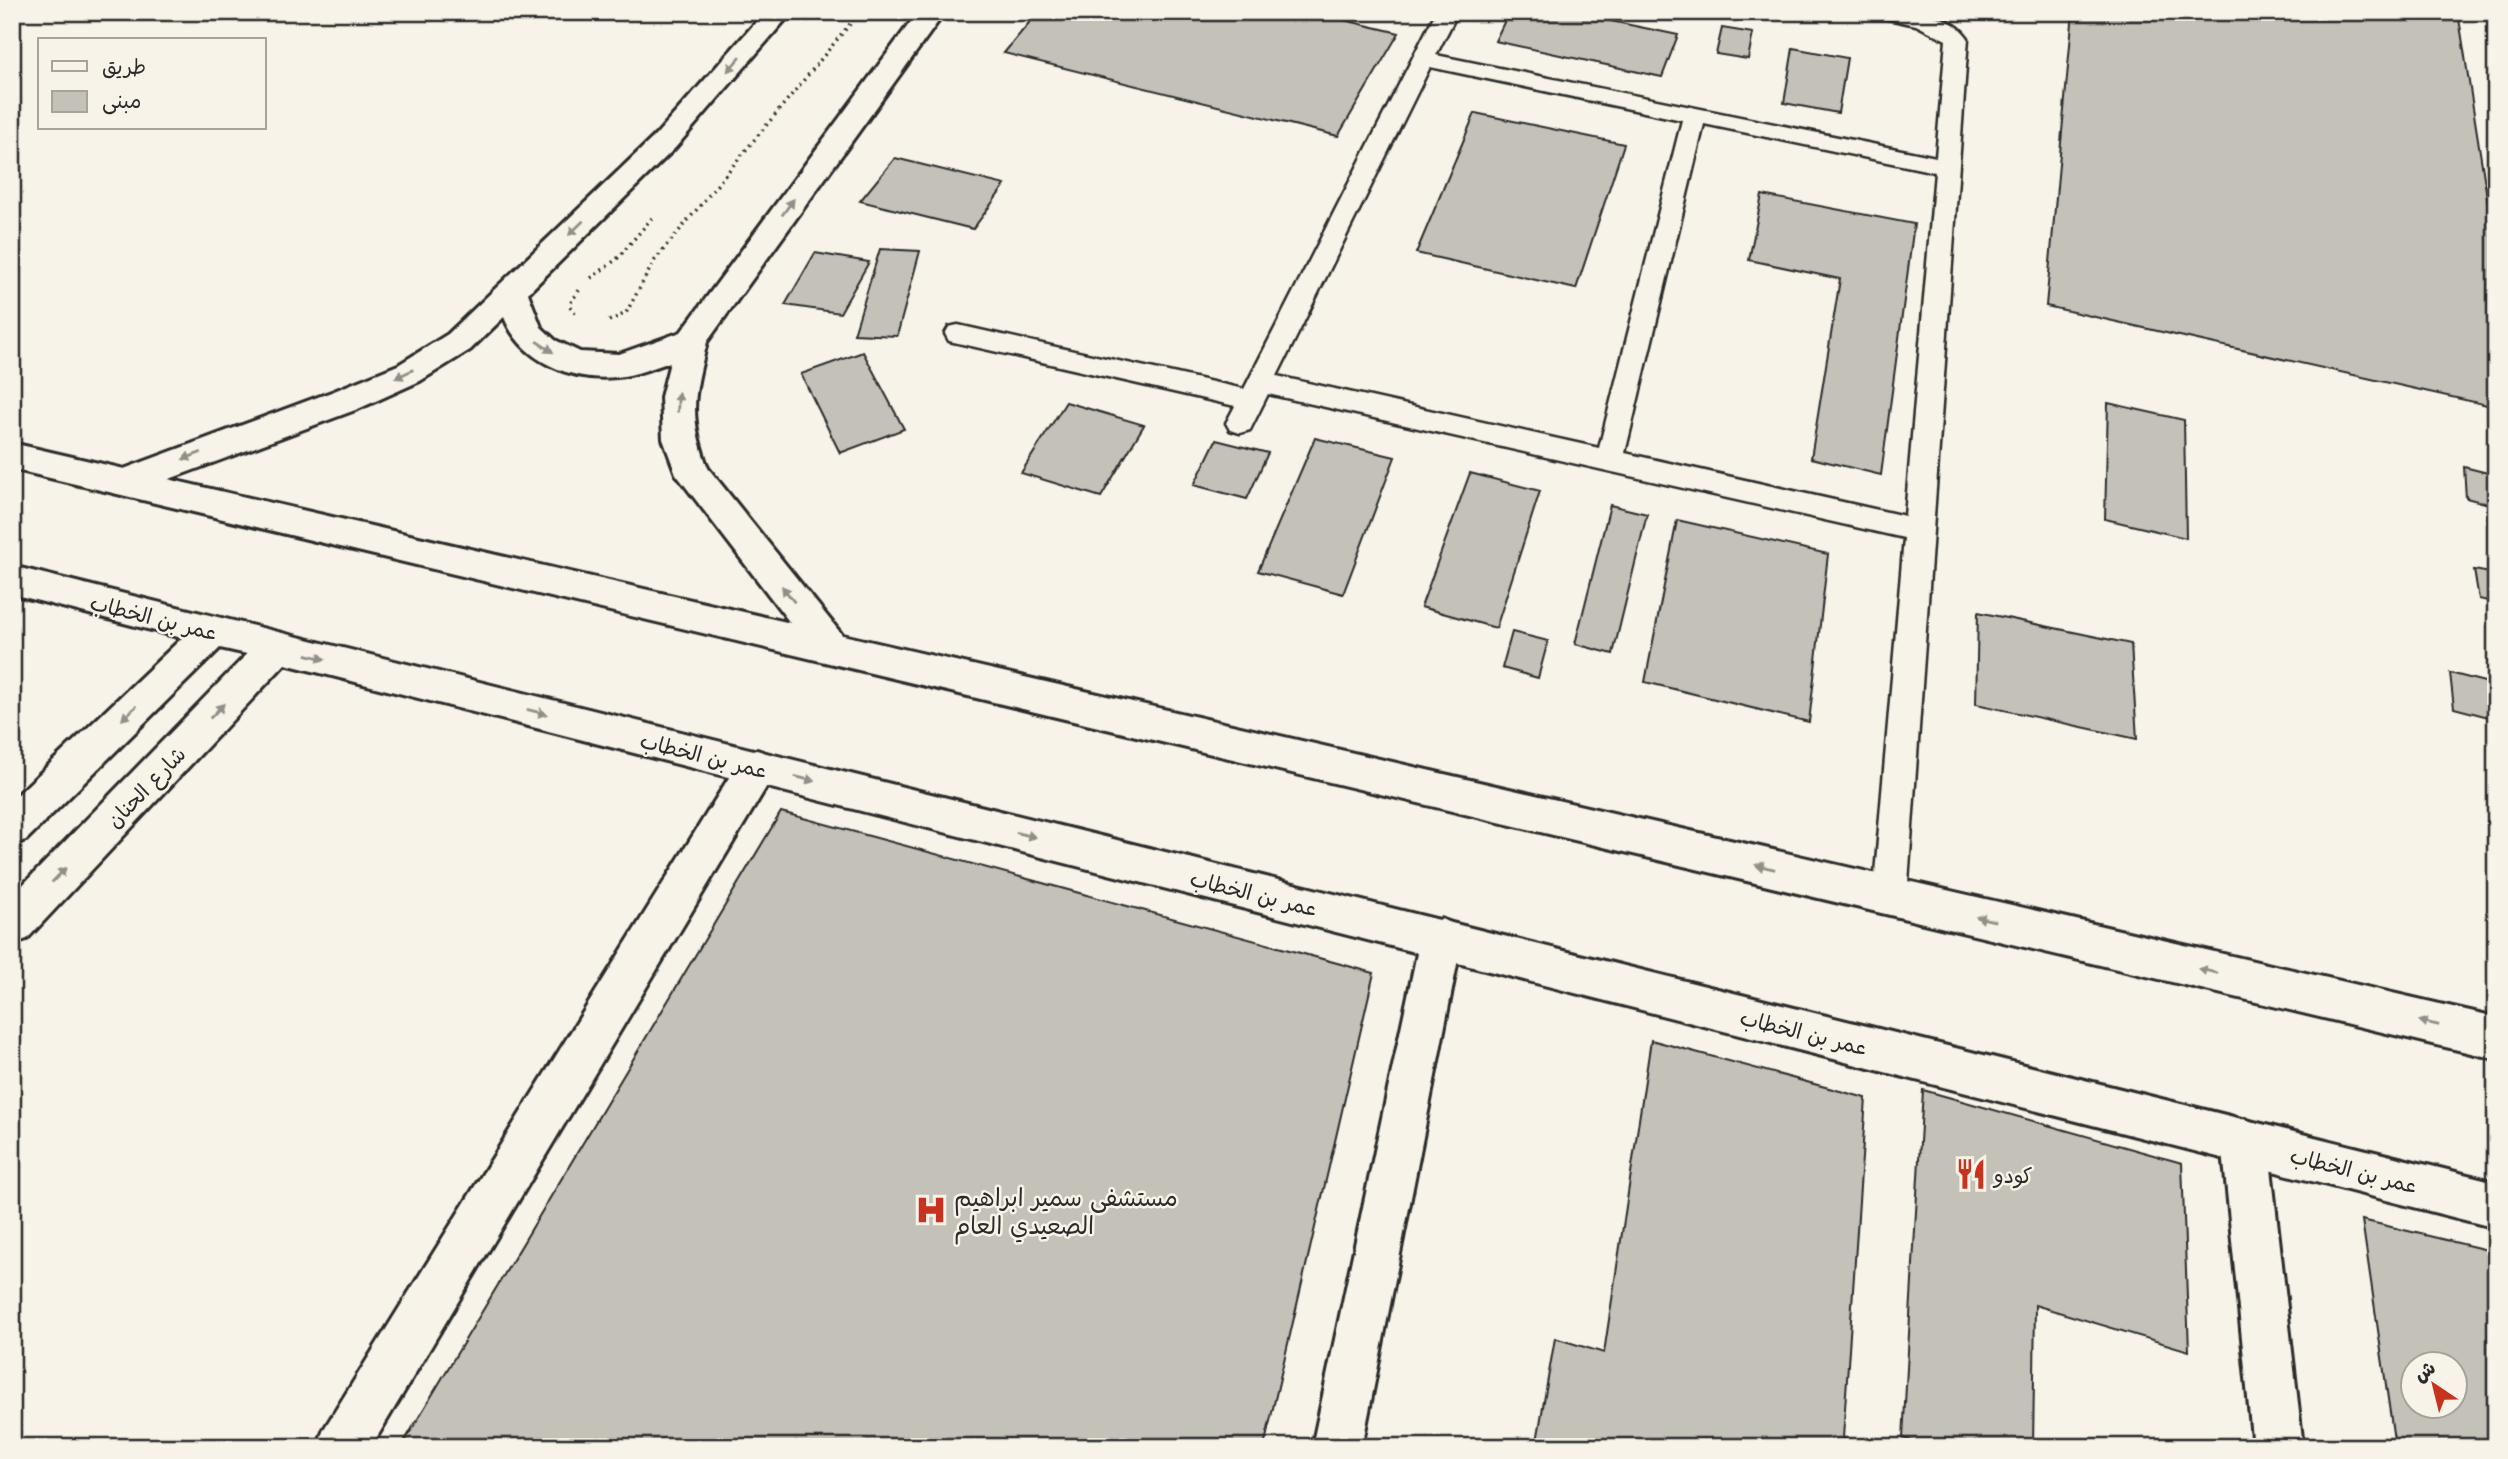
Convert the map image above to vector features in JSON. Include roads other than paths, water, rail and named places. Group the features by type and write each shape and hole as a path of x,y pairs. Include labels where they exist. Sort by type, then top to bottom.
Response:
{"street":[{"path":"125,482 346,400 409,373 458,342 665,142 779,12"},
{"path":"830,647 693,474 680,439 677,397 692,340 933,12"},
{"path":"512,290 520,317 533,339 561,358 590,365 628,364 692,340"},
{"path":"12,456 2496,1038"},
{"name":"عمر بن الخطاب","path":"12,580 2496,1205"},
{"path":"12,827 213,631"},
{"name":"شارع الحنان","path":"12,925 278,647"},
{"path":"342,1447 757,767"},
{"path":"1337,1447 1441,939"},
{"path":"2245,1142 2278,1447"}],"lane":[{"path":"1250,401 1447,12"},
{"path":"1887,12 1928,20 1945,27 1957,38 1890,897"},
{"path":"1423,60 1947,167"},
{"path":"1609,460 1695,115"},
{"path":"958,334 1250,401 1609,460 1918,530"}],"place":[{"name":"كودو","path":"1971,1174"},
{"name":"مستشفى سمير ابراهيم الصعيدي العام","path":"931,1210"}]}
